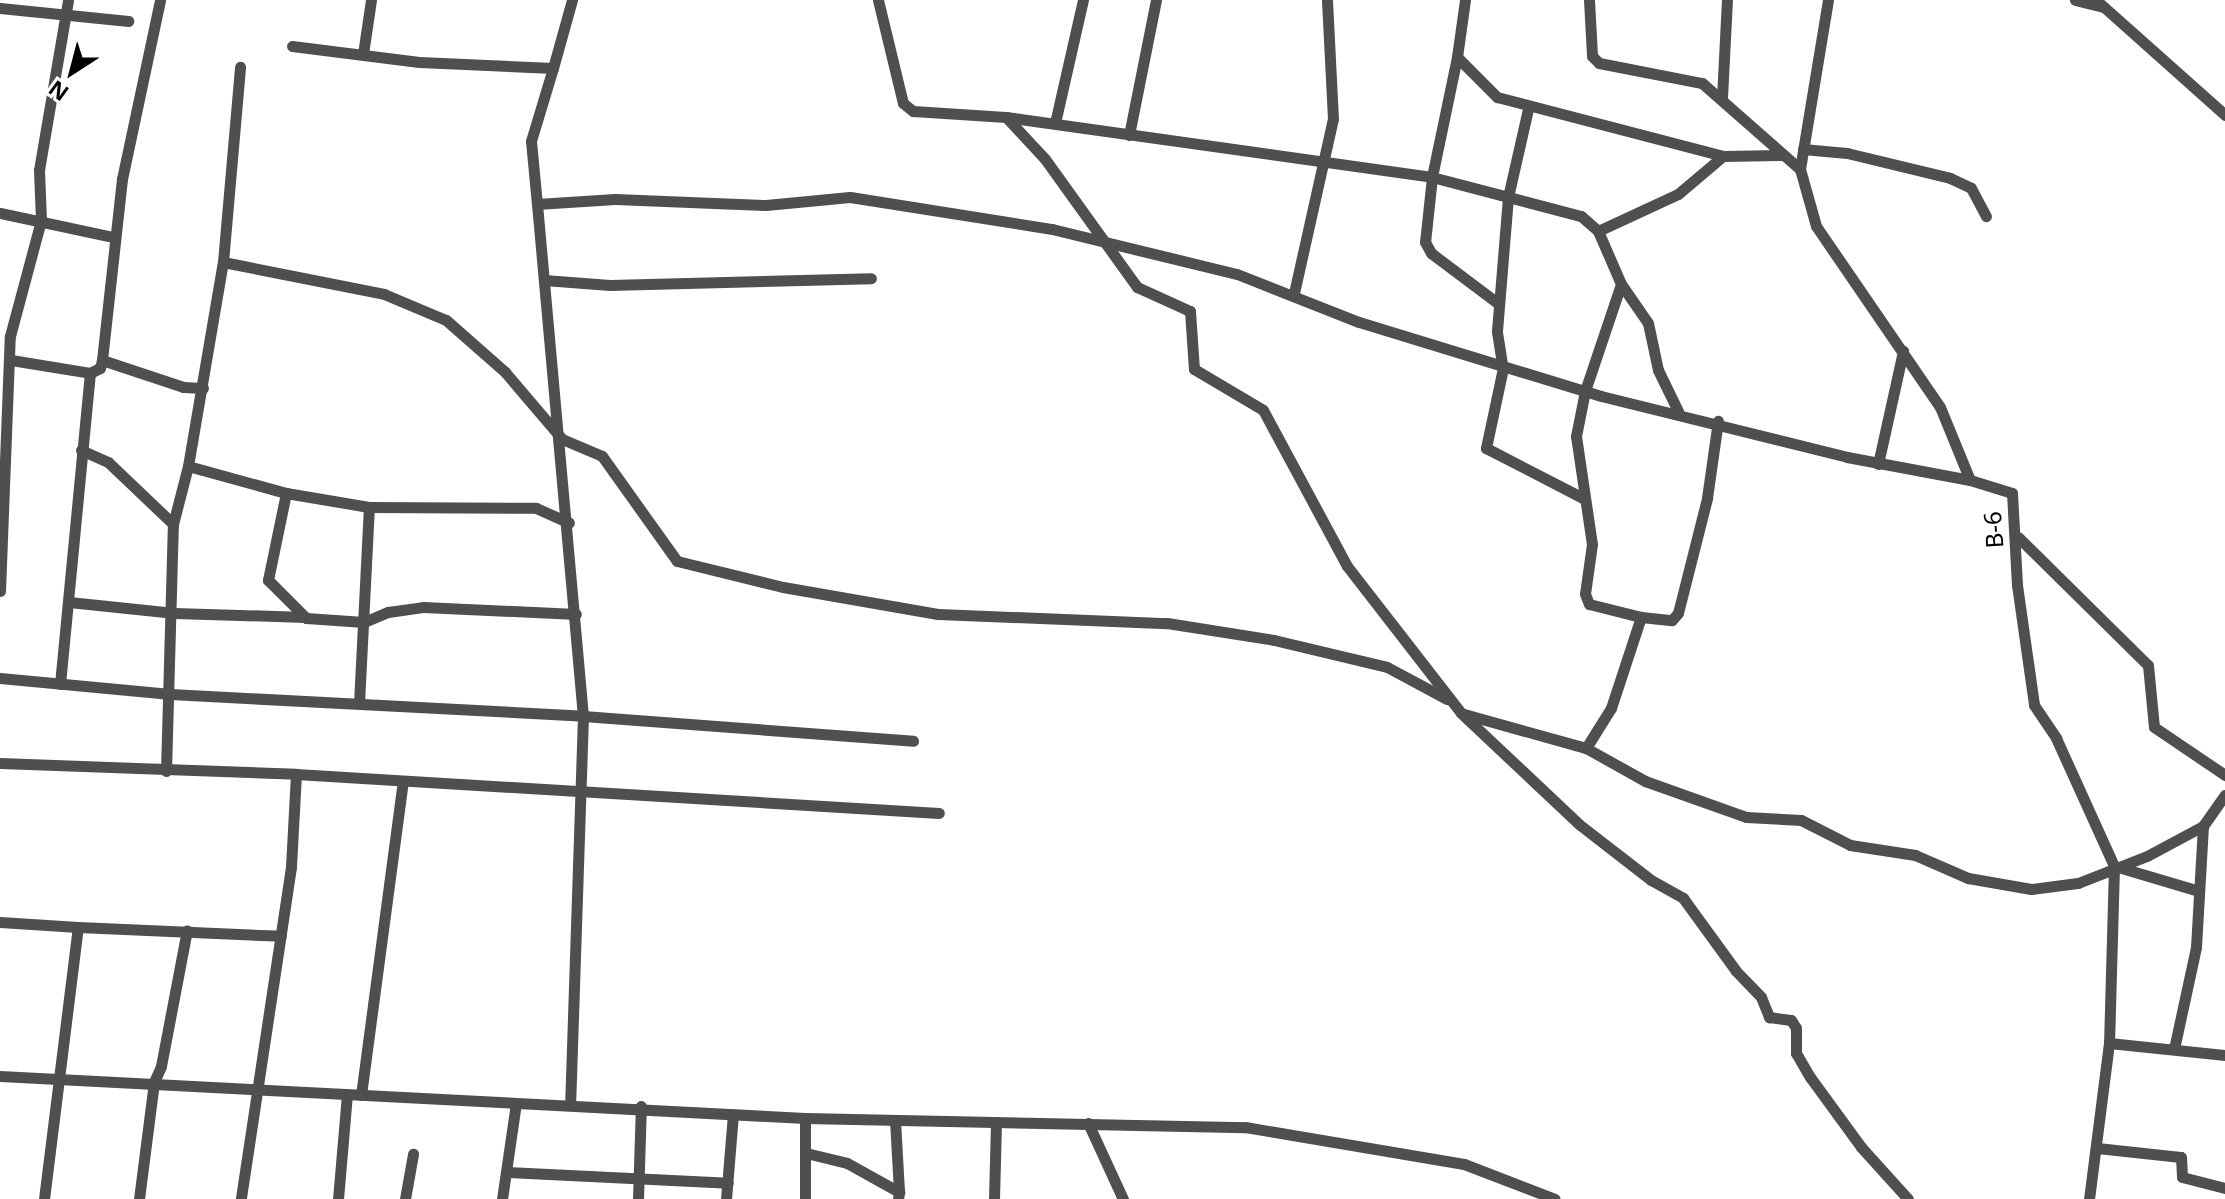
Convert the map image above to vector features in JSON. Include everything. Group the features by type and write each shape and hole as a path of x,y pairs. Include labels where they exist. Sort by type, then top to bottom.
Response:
{"street":[{"path":"0,591 10,336 41,220 39,170 68,0"},
{"path":"11,360 90,373 100,368 113,237 160,0"},
{"path":"363,54 371,0"},
{"path":"570,1105 568,1047 582,792 583,716 562,439 531,141 572,0"},
{"path":"878,0 903,103 913,111 1055,123 1432,177 1581,216 1598,231 1621,284 1648,323 1658,370 1678,411"},
{"path":"1055,123 1083,0"},
{"path":"1129,135 1156,0"},
{"path":"1294,293 1328,161 1333,119 1327,0"},
{"path":"1465,0 1457,57 1432,177 1426,247 1499,304"},
{"path":"1589,0 1592,56 1599,63 1702,83 1800,169"},
{"path":"1722,98 1727,0"},
{"path":"1800,169 1828,0"},
{"path":"2075,0 2100,4 2225,115"},
{"path":"0,8 128,21"},
{"path":"292,46 553,68"},
{"path":"1457,57 1483,87 1528,109 1723,156 1783,155"},
{"path":"166,771 174,613 173,524 203,388 223,262 240,67"},
{"path":"1528,109 1508,197 1499,304 1503,368 1487,451 1583,498"},
{"path":"1006,117 1045,159 1098,239 1137,287 1190,311 1194,369 1263,410 1347,566 1461,713 1580,825 1651,880 1683,898 1736,971 1761,997 1769,1017 1791,1020 1796,1028 1796,1053 1810,1077 1861,1147 1908,1199"},
{"path":"1803,149 1847,153 1950,178 1977,195 1986,216"},
{"path":"1598,231 1678,194 1723,156"},
{"name":"B-6","path":"1800,169 1816,226 1940,407 1970,480 2012,493 2018,537 2017,585 2034,705 2056,738 2114,866 2109,1043 2089,1199"},
{"path":"537,204 615,199 766,205 850,197 1098,239 1294,293 1359,322 1585,391 1678,411 1878,464 1970,480"},
{"path":"0,213 113,237"},
{"path":"223,262 384,294 446,320 505,372 562,439 602,456 677,561 783,587 938,614 1167,623 1274,640 1387,667 1453,702"},
{"path":"544,280 610,285 871,278"},
{"path":"1621,284 1585,391 1576,436 1592,544 1585,602 1641,617 1672,620 1678,613 1707,498 1718,421"},
{"path":"1878,464 1903,351"},
{"path":"102,360 183,387 203,388"},
{"path":"60,684 90,373"},
{"path":"81,450 108,462 173,524"},
{"path":"188,466 286,493 369,507 536,508 569,523"},
{"path":"286,493 268,580 305,617"},
{"path":"359,703 369,507"},
{"path":"2018,537 2148,665 2154,727 2225,775"},
{"path":"69,602 174,613 364,622 388,612 423,607 576,614"},
{"path":"1586,748 1611,708 1641,617"},
{"path":"0,678 170,694 583,716 913,741"},
{"path":"1461,713 1586,748 1645,781 1746,817 1801,820 1850,845 1915,855 1968,878 2052,889 2147,856 2203,826 2225,795"},
{"path":"0,763 296,774 939,813"},
{"path":"2207,765 2225,763"},
{"path":"241,1199 281,936 296,774"},
{"path":"361,1095 403,782"},
{"path":"2174,1049 2191,982 2203,826"},
{"path":"2114,866 2199,891"},
{"path":"0,922 281,936"},
{"path":"44,1199 78,927"},
{"path":"139,1199 154,1082 161,1066 187,930"},
{"path":"2109,1043 2225,1055"},
{"path":"0,1076 259,1086 361,1095 641,1106 805,1118 1245,1127 1464,1164 1555,1199"},
{"path":"338,1199 347,1094"},
{"path":"502,1199 516,1103"},
{"path":"638,1199 641,1106"},
{"path":"726,1199 733,1114"},
{"path":"805,1118 805,1199"},
{"path":"895,1120 898,1195"},
{"path":"994,1199 996,1122"},
{"path":"1088,1123 1123,1199"},
{"path":"2097,1148 2181,1157 2182,1177 2225,1188"},
{"path":"806,1153 847,1163 898,1195"},
{"path":"405,1199 413,1154"},
{"path":"506,1172 728,1183"}]}
